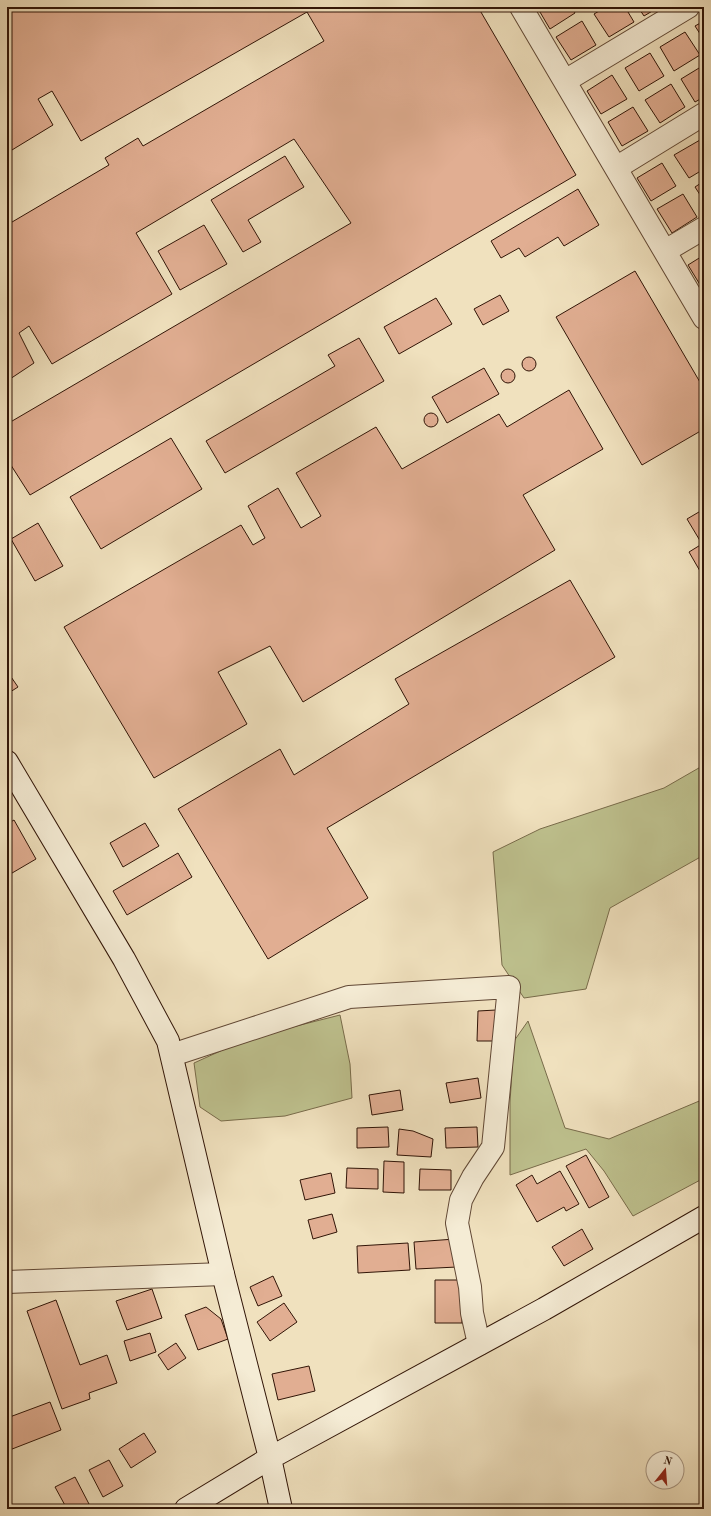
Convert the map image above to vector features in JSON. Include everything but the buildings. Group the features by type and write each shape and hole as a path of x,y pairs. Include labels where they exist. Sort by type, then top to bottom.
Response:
{"street":[{"path":"521,7 704,318"},
{"path":"565,81 688,7"},
{"path":"616,168 704,114"},
{"path":"665,251 704,228"},
{"path":"7,762 124,959 168,1042 223,1274 270,1458 281,1509"},
{"path":"172,1055 349,996 509,988 493,1147 472,1176 461,1200 457,1222 470,1287 472,1313 479,1344"},
{"path":"186,1509 270,1458 544,1309 704,1217"},
{"path":"7,1282 223,1274"}],"green space":[{"path":"704,765 704,855 610,908 586,989 524,998 502,965 493,852 540,829 664,788"},
{"path":"340,1015 350,1064 352,1098 285,1116 221,1121 200,1107 194,1063 249,1038"},
{"path":"528,1021 565,1128 609,1139 704,1099 704,1178 633,1216 604,1171 586,1149 510,1175 510,1102 514,1041"}]}
